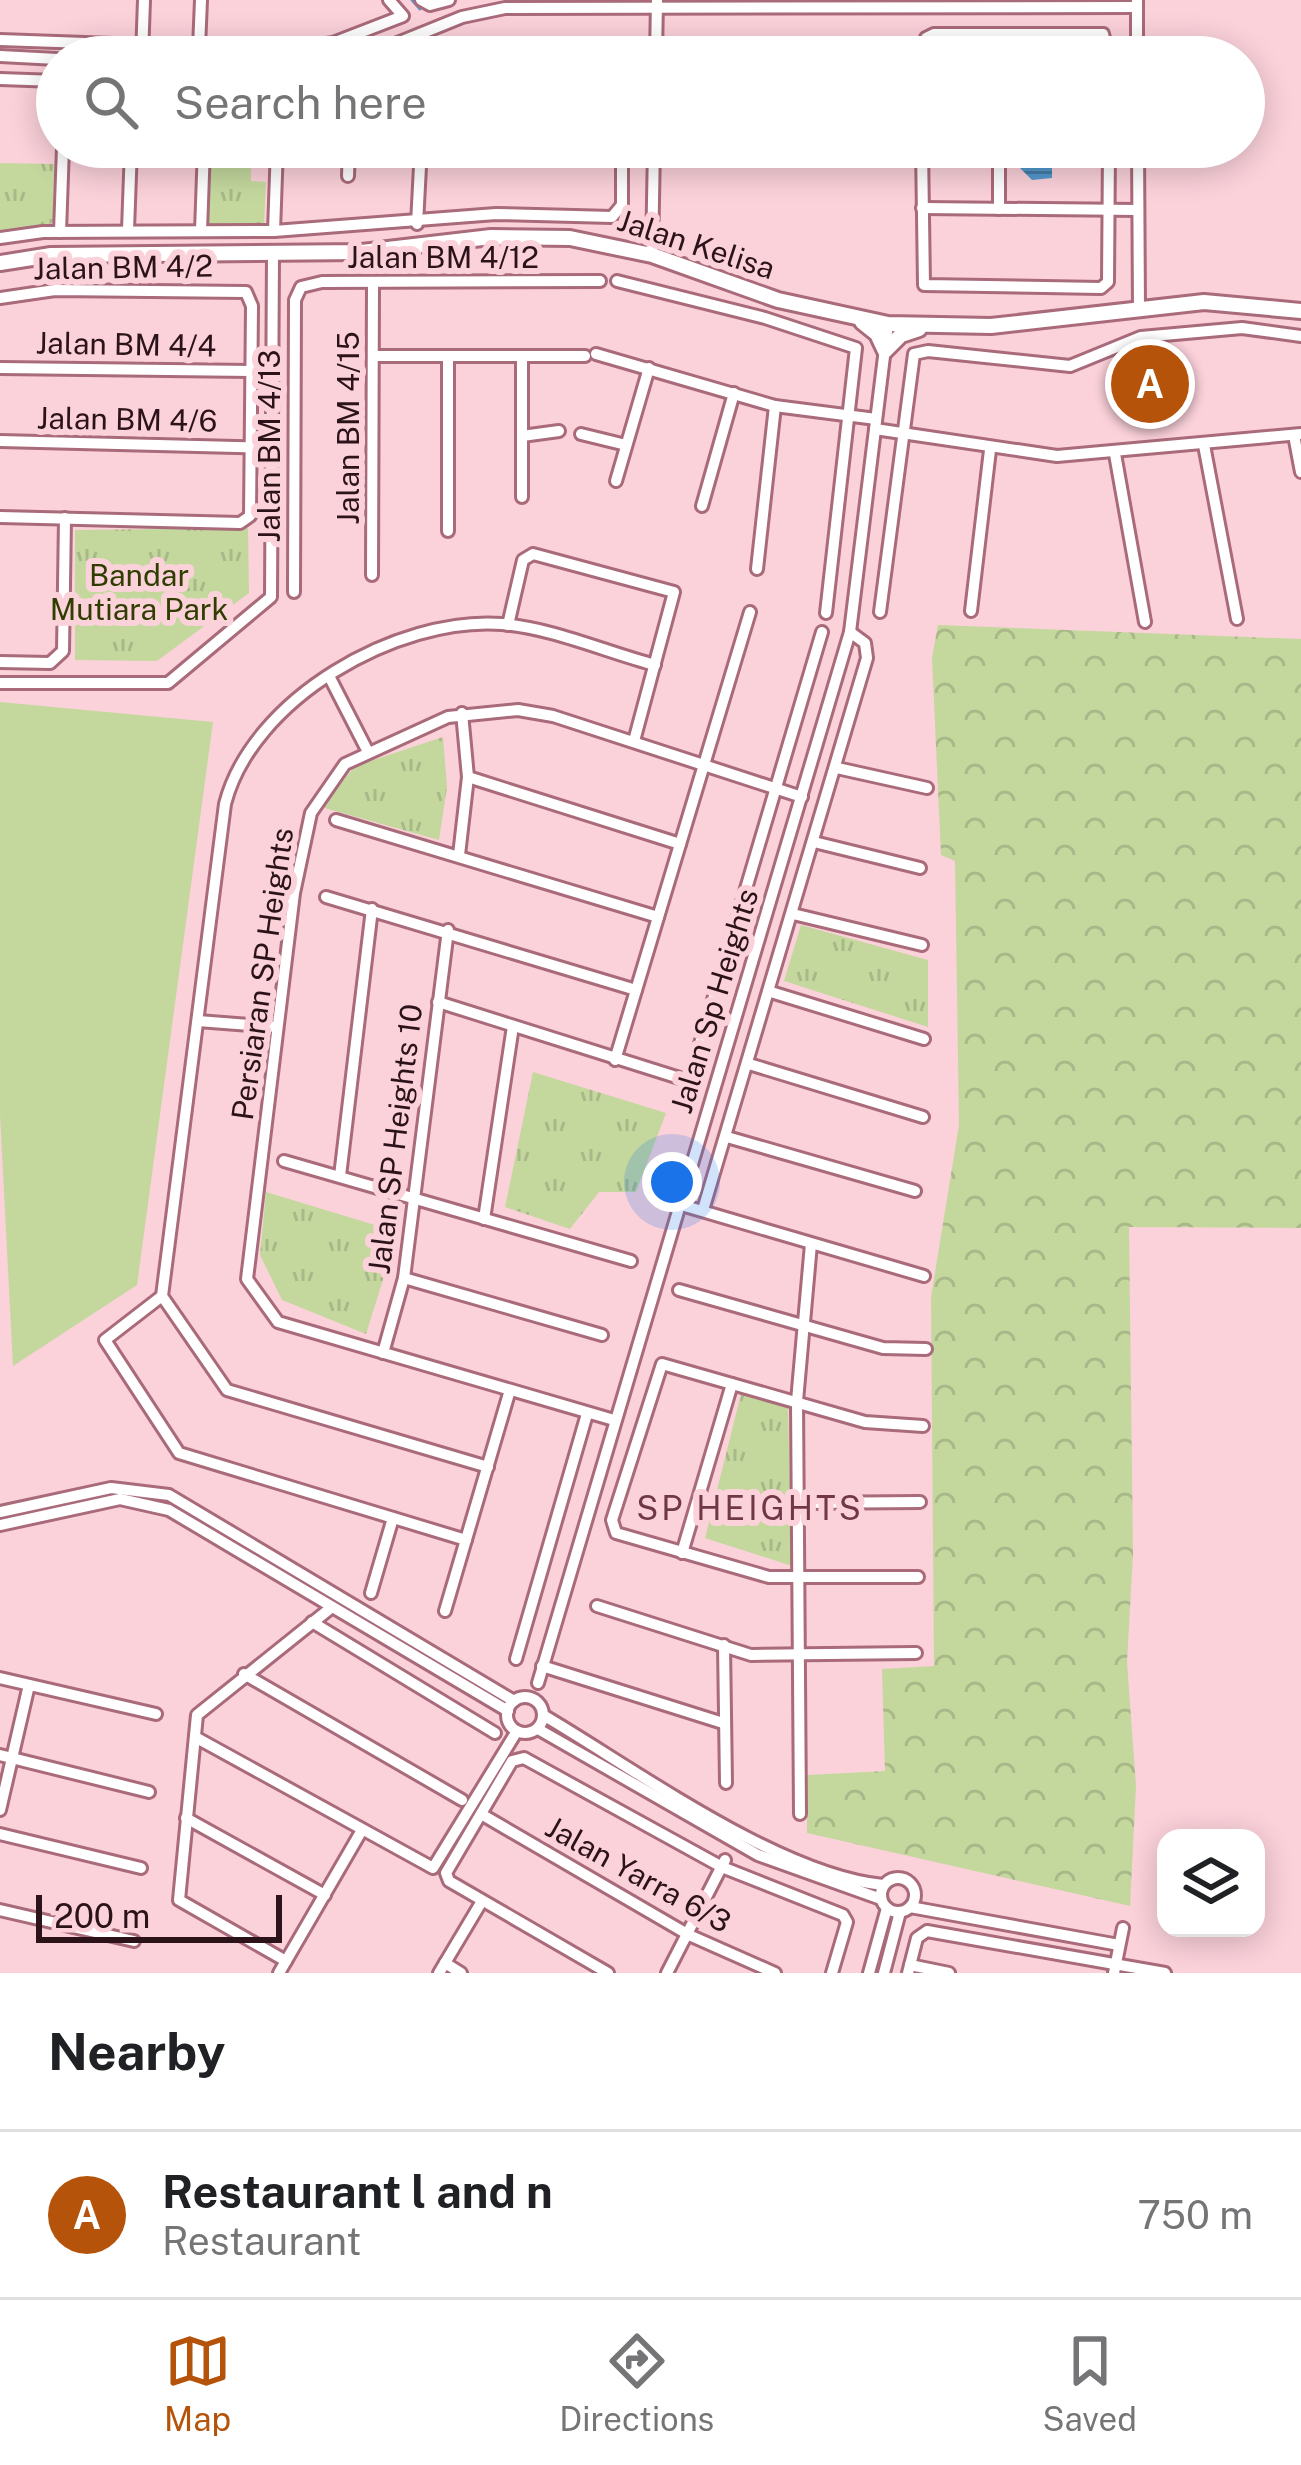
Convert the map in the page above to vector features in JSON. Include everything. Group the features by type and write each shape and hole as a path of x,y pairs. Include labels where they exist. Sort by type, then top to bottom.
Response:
{"main road":[{"name":"Jalan Kelisa","path":"0,262 51,255 396,250 514,236 595,241 652,255 778,300 888,324 992,326 1224,302 1301,310"},
{"path":"858,319 877,334 885,351 901,335 927,327"}],"street":[{"path":"143,36 144,0"},
{"path":"200,36 201,0"},
{"path":"350,36 404,16 389,0"},
{"path":"425,2 449,0"},
{"path":"415,36 504,4 1137,4 1137,36"},
{"path":"656,5 656,36"},
{"path":"964,36 1073,36"},
{"path":"0,40 36,43"},
{"path":"0,56 36,57"},
{"path":"0,80 36,81"},
{"path":"59,232 62,168"},
{"path":"128,230 130,168"},
{"path":"201,231 203,168"},
{"path":"274,231 276,168"},
{"path":"348,168 348,176"},
{"path":"418,224 420,168"},
{"path":"0,238 128,230 274,231 418,224 496,214 612,217 622,205 622,168"},
{"path":"652,255 654,168"},
{"path":"922,168 924,285 1106,286 1109,168"},
{"path":"999,168 999,209"},
{"path":"1138,168 1139,309"},
{"path":"922,208 1138,210"},
{"path":"0,683 176,680 272,597 273,254"},
{"name":"Jalan BM 4/12","path":"295,300 311,283 600,281"},
{"path":"617,281 852,342 858,354 826,613"},
{"name":"Jalan BM 4/15","path":"372,575 373,282"},
{"name":"Jalan BM 4/2","path":"0,298 55,290 246,292 252,306 252,371"},
{"name":"Jalan BM 4/13","path":"294,592 295,300"},
{"name":"Jalan Sp Heights","path":"538,1683 850,632 888,324"},
{"path":"880,612 911,360 920,351 1070,366 1141,337 1242,328 1301,336"},
{"path":"373,356 591,355 775,406 849,417 902,434 990,450 1115,454 1297,435 1301,472"},
{"path":"448,356 448,531"},
{"path":"522,356 522,497"},
{"name":"Jalan BM 4/4","path":"0,368 252,371"},
{"path":"616,481 649,368"},
{"path":"0,517 246,521 252,371"},
{"path":"702,506 734,393"},
{"path":"758,569 775,406"},
{"path":"522,436 559,430"},
{"path":"580,434 626,445"},
{"name":"Jalan BM 4/6","path":"0,441 274,448"},
{"path":"1204,445 1238,619"},
{"path":"971,611 990,450"},
{"path":"1115,454 1145,622"},
{"path":"274,508 294,507"},
{"path":"0,662 50,663 60,656 64,518"},
{"path":"508,625 523,560 533,554 670,590 674,597 634,742"},
{"path":"615,1060 750,612"},
{"path":"488,1467 227,1390 162,1296 230,785 278,711 329,676 424,634 471,623 508,625 655,665"},
{"path":"438,1002 689,1081 823,632"},
{"path":"703,1210 867,658 865,643 850,632"},
{"path":"329,676 367,750"},
{"name":"Persiaran SP Heights","path":"614,1420 278,1322 247,1280 277,1027 311,814 331,779 367,750 462,713 518,710 802,797"},
{"path":"459,855 467,778 462,713"},
{"path":"837,768 927,788"},
{"path":"467,778 680,844"},
{"path":"336,820 658,916"},
{"path":"814,842 920,868"},
{"path":"326,897 636,990"},
{"path":"340,1176 372,909"},
{"path":"793,914 922,945"},
{"name":"Jalan SP Heights 10","path":"383,1353 404,1279 448,930"},
{"path":"771,992 924,1039"},
{"path":"198,1021 277,1027"},
{"path":"484,1219 513,1026"},
{"path":"748,1064 923,1117"},
{"path":"727,1136 915,1191"},
{"path":"284,1162 631,1261"},
{"path":"678,1204 924,1276"},
{"path":"800,1814 797,1401 811,1244"},
{"path":"404,1279 602,1335"},
{"path":"679,1291 884,1348 926,1349"},
{"path":"162,1296 105,1340 178,1453 466,1540"},
{"path":"918,1577 769,1577 616,1533 614,1511 662,1364 882,1425 923,1426"},
{"path":"682,1553 732,1384"},
{"path":"445,1611 510,1390"},
{"path":"517,1659 587,1414"},
{"path":"0,1512 111,1488 170,1496 511,1706 517,1731 439,1865 426,1866 195,1737"},
{"path":"0,1525 120,1499 170,1510 511,1706 536,1700 543,1715 743,1834 817,1867 884,1886 898,1878 908,1882 914,1891 884,1973"},
{"path":"799,1503 920,1502"},
{"path":"371,1594 393,1518"},
{"path":"597,1606 751,1655 916,1653"},
{"path":"332,1607 200,1708 179,1900 283,1967 362,1830"},
{"path":"312,1622 495,1733"},
{"path":"724,1646 726,1783"},
{"path":"542,1666 724,1723"},
{"path":"244,1674 462,1800"},
{"path":"0,1678 156,1714"},
{"path":"0,1810 6,1757 29,1685"},
{"path":"538,1729 543,1715"},
{"path":"517,1731 538,1729 752,1852 884,1904 1119,1945"},
{"path":"6,1757 149,1792"},
{"path":"608,1973 449,1881 446,1873 512,1761 524,1758 724,1863 843,1916 847,1922 832,1973"},
{"name":"Jalan Yarra 6/3","path":"481,1814 687,1934 776,1973"},
{"path":"186,1818 325,1895"},
{"path":"0,1834 141,1868"},
{"path":"668,1973 724,1863 719,1834"},
{"path":"724,1863 752,1852"},
{"path":"868,1973 884,1886"},
{"path":"461,1973 442,1968 482,1901"},
{"path":"0,1910 134,1940"},
{"path":"1115,1969 1123,1928"},
{"path":"949,1973 909,1969 916,1938 927,1930 1115,1969 1165,1973"}],"green space":[{"path":"0,163 54,168 53,222 45,228 0,231"},
{"path":"207,168 251,168 251,181 266,182 264,225 205,225"},
{"name":"Bandar Mutiara Park","path":"248,528 249,593 157,661 75,660 75,530"},
{"path":"938,625 1301,639 1301,1228 1129,1227 1133,1553 1127,1662 1136,1786 1130,1906 807,1833 807,1775 885,1771 882,1669 934,1666 931,1297 959,1125 955,861 941,855 932,658"},
{"path":"0,702 213,722 137,1285 13,1366 0,1115"},
{"path":"443,737 447,787 439,840 321,807 355,766"},
{"path":"801,925 928,960 928,1027 784,981"},
{"path":"533,1072 666,1113 636,1192 599,1192 570,1229 505,1207"},
{"path":"266,1192 398,1232 366,1334 282,1300 260,1255"},
{"path":"741,1394 788,1408 792,1566 705,1538"}],"water":[{"path":"1020,168 1052,168 1052,178 1032,180"}],"waterway":[{"path":"412,0 420,9"}],"place":[{"name":"Restaurant l and n","path":"1150,384"}],"district":[{"name":"SP HEIGHTS","path":"750,1508"}]}
